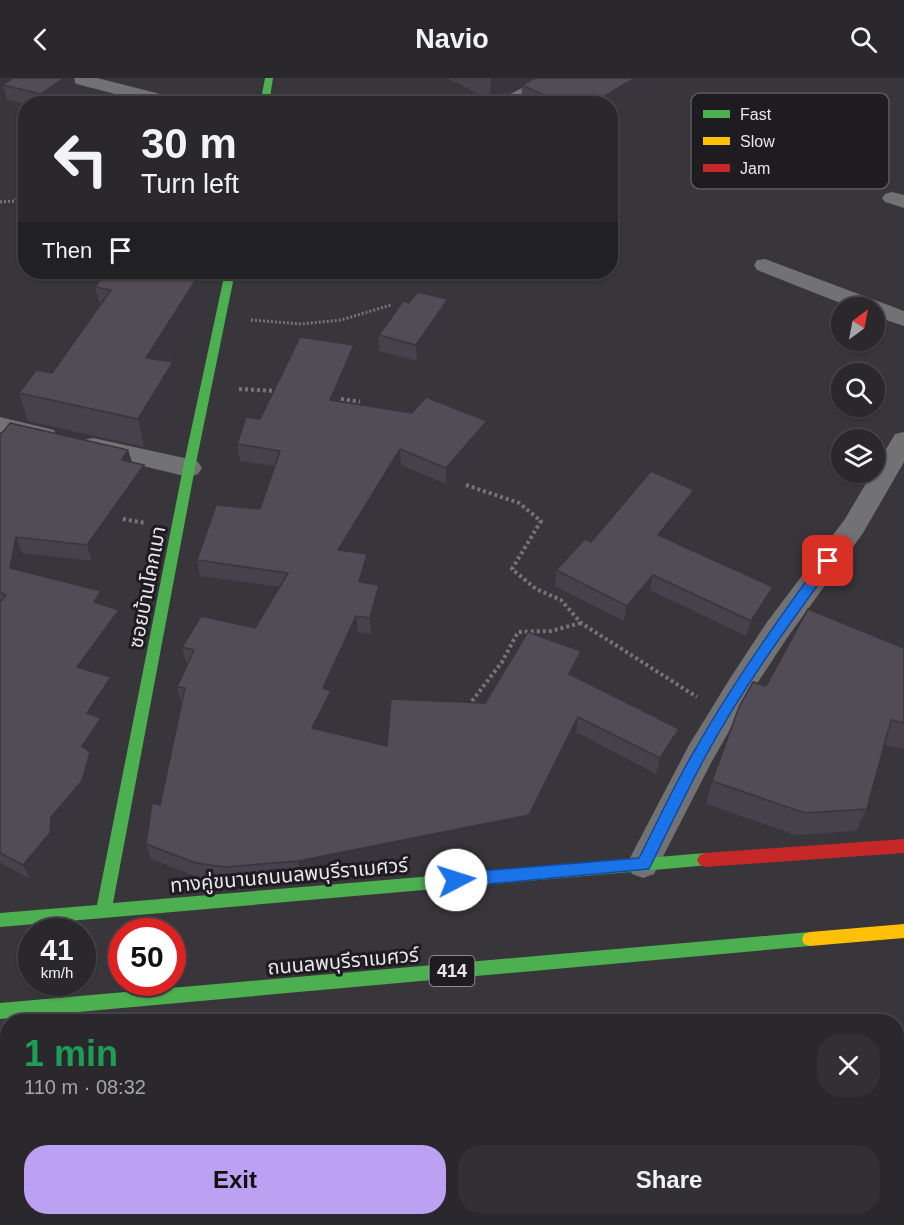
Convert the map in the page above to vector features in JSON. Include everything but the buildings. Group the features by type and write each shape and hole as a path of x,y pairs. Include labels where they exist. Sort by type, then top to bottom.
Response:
{"main road":[{"path":"266,96 269,78"},
{"name":"ซอยบ้านโคกเมา","path":"104,910 189,468 229,279"},
{"name":"ทางคู่ขนานถนนลพบุรีราเมศวร์","path":"0,920 643,864 904,846"},
{"name":"ถนนลพบุรีราเมศวร์","path":"0,1011 904,931"}],"street":[{"path":"75,78 146,96"},
{"path":"521,96 555,78"},
{"path":"765,265 846,297"},
{"path":"885,312 904,319"},
{"path":"0,425 189,468"},
{"path":"643,864 723,714 777,630 854,526 904,441"}],"path":[{"path":"0,201 14,201 18,198"},
{"path":"221,315 301,324 340,320 391,305"},
{"path":"206,388 286,391"},
{"path":"327,396 360,402"},
{"path":"466,485 519,503 541,521 512,569 536,589 561,600 581,623 723,714"},
{"path":"111,517 132,522 178,526"},
{"path":"472,701 502,662 518,632 551,631 581,623"}],"traffic: fast":[{"path":"266,96 269,78"},
{"path":"104,911 189,468 229,279"},
{"path":"0,920 705,860"},
{"path":"0,1011 810,939"}],"traffic: slow":[{"path":"810,939 904,931"}],"traffic: jam":[{"path":"705,860 904,846"}],"route":[{"path":"456,880 643,864 700,754 731,701 777,630 828,561"}]}
